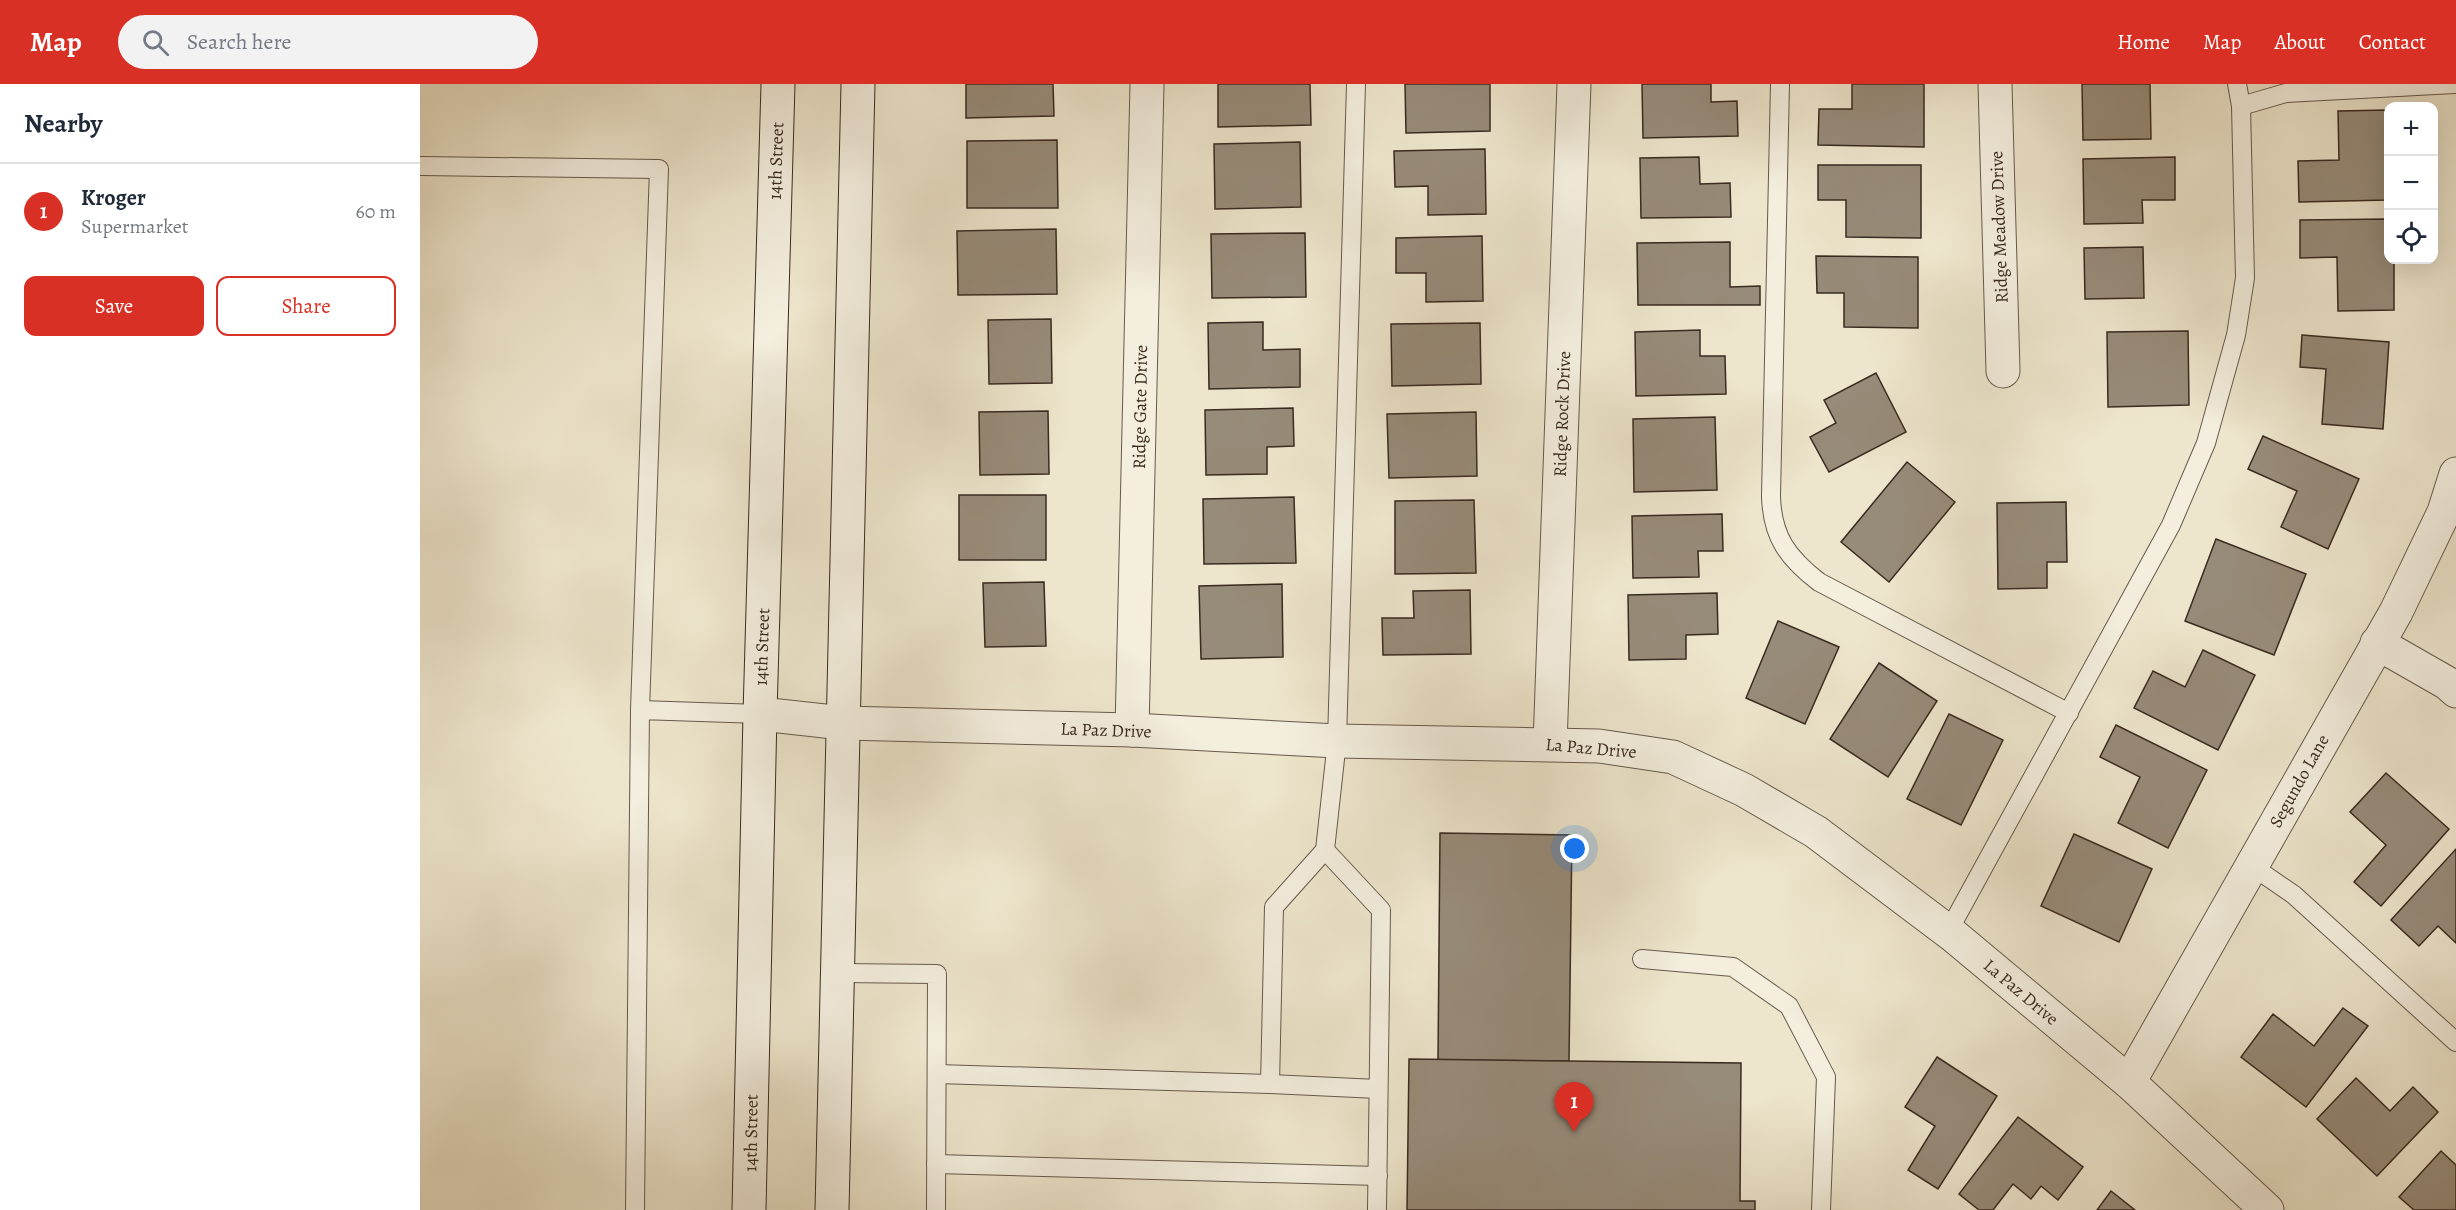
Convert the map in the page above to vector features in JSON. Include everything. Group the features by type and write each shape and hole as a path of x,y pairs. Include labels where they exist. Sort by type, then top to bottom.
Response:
{"street":[{"name":"14th Street","path":"749,1210 778,84"},
{"path":"832,1210 858,84"},
{"name":"Ridge Gate Drive","path":"1132,730 1147,84"},
{"name":"Ridge Rock Drive","path":"1550,744 1574,84"},
{"name":"Ridge Meadow Drive","path":"1995,84 2003,371"},
{"name":"Segundo Lane","path":"2129,1082 2376,643 2396,612 2444,512 2455,482"},
{"path":"2376,643 2447,683 2456,691"},
{"name":"La Paz Drive","path":"760,714 843,723 1132,730 1337,741 1599,746 1673,757 1744,790 1816,832 1948,932 2129,1082 2267,1210"}],"lane":[{"path":"1270,1084 1274,907 1325,850 1337,741 1356,84"},
{"path":"1780,84 1771,496 1771,515 1776,531 1786,551 1800,568 1819,582 2069,712"},
{"path":"1948,932 2171,525 2206,442 2236,335 2245,278 2241,106 2237,84"},
{"path":"2241,106 2286,93 2454,84"},
{"path":"420,166 659,169 640,710 635,1210"},
{"path":"640,710 760,714"},
{"path":"1325,850 1381,910 1377,1210"},
{"path":"2252,866 2294,895 2456,1042"},
{"path":"1642,959 1733,967 1789,1006 1826,1077 1821,1210"},
{"path":"838,973 937,974 936,1210"},
{"path":"937,1074 1378,1089"},
{"path":"936,1164 1377,1176"}],"building":[{"path":"966,84 1053,84 1054,116 966,118"},
{"path":"1218,84 1310,84 1311,125 1218,127"},
{"path":"1405,84 1490,84 1490,131 1406,133"},
{"path":"1642,84 1711,84 1711,102 1737,101 1738,136 1643,138"},
{"path":"1852,84 1924,84 1924,147 1818,145 1819,109 1852,109"},
{"path":"2082,84 2150,84 2151,139 2083,140"},
{"path":"2384,110 2384,200 2299,202 2298,161 2339,160 2338,111"},
{"path":"1057,140 1058,208 967,208 967,141"},
{"path":"1300,142 1301,207 1215,209 1214,144"},
{"path":"1485,149 1486,214 1428,215 1428,186 1395,187 1394,151"},
{"path":"1699,157 1700,184 1730,183 1731,217 1641,218 1640,158"},
{"path":"2175,157 2175,200 2142,200 2143,223 2084,224 2083,159"},
{"path":"1818,165 1921,165 1921,238 1846,237 1846,200 1818,200"},
{"path":"2384,219 2384,264 2394,264 2394,310 2338,311 2337,257 2300,258 2300,220"},
{"path":"1056,229 1057,294 958,295 957,231"},
{"path":"1305,233 1306,297 1212,298 1211,234"},
{"path":"1482,236 1483,301 1426,302 1426,273 1396,273 1396,238"},
{"path":"1730,242 1730,287 1760,286 1760,305 1638,305 1637,243"},
{"path":"2143,247 2144,298 2085,299 2084,248"},
{"path":"1816,256 1918,257 1918,328 1844,327 1844,293 1817,293"},
{"path":"1051,319 1052,383 989,384 988,320"},
{"path":"1263,322 1263,350 1300,349 1300,387 1209,389 1208,323"},
{"path":"1480,323 1481,384 1392,386 1391,324"},
{"path":"1700,330 1700,356 1725,356 1726,394 1636,396 1635,332"},
{"path":"2188,331 2189,405 2108,407 2107,332"},
{"path":"2302,335 2389,342 2383,429 2322,424 2326,369 2300,367"},
{"path":"1876,373 1906,432 1829,472 1810,437 1836,423 1824,400"},
{"path":"1293,408 1294,446 1267,447 1267,474 1206,475 1205,410"},
{"path":"1048,411 1049,474 980,475 979,412"},
{"path":"1476,412 1477,476 1389,478 1387,414"},
{"path":"1715,417 1717,490 1634,492 1633,419"},
{"path":"2263,436 2359,479 2328,549 2281,527 2297,491 2248,469"},
{"path":"1907,462 1955,502 1889,582 1841,542"},
{"path":"959,495 1046,495 1046,560 959,560"},
{"path":"1294,497 1296,563 1204,564 1203,499"},
{"path":"1474,500 1476,573 1395,574 1395,501"},
{"path":"2066,502 2067,562 2047,562 2047,588 1998,589 1997,503"},
{"path":"1722,514 1723,551 1698,551 1699,577 1633,578 1632,516"},
{"path":"2216,539 2306,574 2274,655 2185,621"},
{"path":"1044,582 1046,646 985,647 983,583"},
{"path":"1282,584 1283,657 1201,659 1199,586"},
{"path":"1470,590 1471,654 1383,655 1382,618 1414,618 1413,591"},
{"path":"1717,593 1718,634 1686,635 1686,659 1629,660 1628,595"},
{"path":"1778,621 1839,647 1805,724 1746,698"},
{"path":"2203,650 2255,675 2218,750 2134,708 2153,671 2185,687"},
{"path":"1879,663 1937,701 1888,777 1830,739"},
{"path":"1949,714 2003,740 1961,825 1907,799"},
{"path":"2116,725 2207,770 2168,848 2118,823 2140,777 2100,757"},
{"path":"2386,773 2449,829 2381,906 2354,882 2386,845 2350,812"},
{"path":"1440,833 1572,835 1569,1061 1438,1060"},
{"path":"2074,834 2152,869 2119,942 2041,906"},
{"path":"2456,849 2456,943 2438,926 2419,946 2391,920"},
{"path":"2343,1008 2368,1026 2306,1107 2241,1057 2273,1014 2314,1046"},
{"path":"1937,1057 1997,1096 1938,1189 1908,1170 1935,1126 1905,1107"},
{"path":"1409,1059 1741,1063 1740,1201 1755,1201 1755,1210 1407,1210"},
{"path":"2356,1078 2390,1111 2413,1087 2438,1112 2377,1176 2317,1119"},
{"path":"2018,1117 2083,1167 2058,1200 2041,1186 2031,1199 2013,1184 1993,1210 1979,1210 1959,1194"},
{"path":"2441,1151 2456,1165 2456,1210 2414,1210 2399,1197"},
{"path":"2111,1191 2135,1210 2097,1210"}],"place":[{"name":"Kroger","path":"1574,1132"}]}
